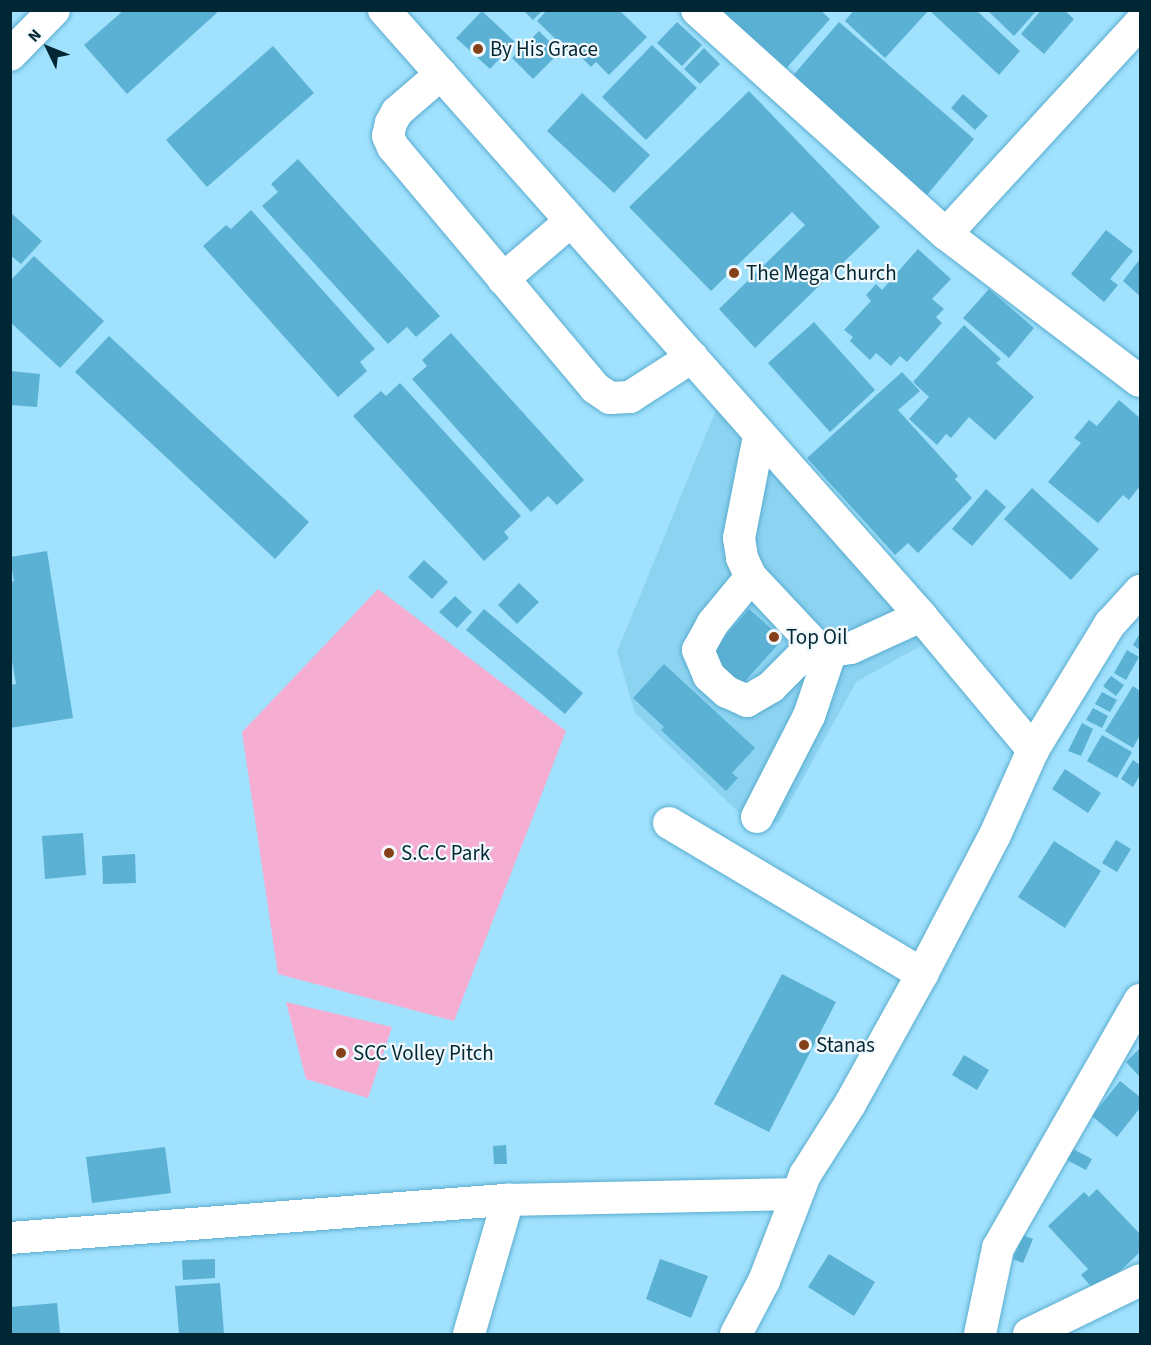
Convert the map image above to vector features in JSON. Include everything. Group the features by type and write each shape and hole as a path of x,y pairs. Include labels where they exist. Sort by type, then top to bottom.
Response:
{"street":[{"path":"10,55 54,10"},
{"path":"384,10 692,357 759,436 921,616 1033,750"},
{"path":"697,10 946,234 1140,381"},
{"path":"946,234 1140,23"},
{"path":"441,74 398,112 390,123 388,136 393,147 595,388 610,398 630,397 692,357"},
{"path":"503,279 571,220"},
{"path":"759,436 739,538 742,558 751,577 822,648"},
{"path":"751,577 713,623 698,651 709,676 727,692 747,701 771,687 822,648 851,648 921,616"},
{"path":"736,1335 764,1281 796,1194 922,974 995,835 1033,750 1110,624 1140,591"},
{"path":"757,818 809,716 822,648"},
{"path":"669,823 922,974"},
{"path":"980,1335 998,1248 1140,1000"},
{"path":"10,1238 508,1200 796,1194"},
{"path":"469,1335 508,1200"},
{"path":"1029,1335 1140,1280"}],"shaded area":[{"path":"716,410 926,643 856,682 779,822 754,827 635,713 617,652"},
{"name":"S.C.C Park","path":"378,589 566,731 454,1021 278,974 242,732"},
{"name":"SCC Volley Pitch","path":"286,1002 392,1027 368,1098 306,1079"}],"building":[{"path":"124,10 220,10 127,94 84,45"},
{"path":"523,10 543,10 533,20"},
{"path":"547,10 619,10 647,37 609,75 596,62 591,67 572,48 569,52 537,21"},
{"path":"727,10 820,10 830,19 783,72 722,16"},
{"path":"854,10 929,10 885,58 845,21"},
{"path":"929,10 976,10 1020,51 999,75"},
{"path":"987,10 1037,10 1014,36"},
{"path":"1041,10 1064,10 1074,19 1044,54 1021,34"},
{"path":"482,11 515,42 490,69 456,38"},
{"path":"677,22 702,45 682,66 657,43"},
{"path":"839,22 974,139 926,196 790,79"},
{"path":"539,31 560,52 533,79 512,58"},
{"path":"652,45 697,88 646,140 602,97"},
{"path":"273,46 314,93 207,187 166,140"},
{"path":"704,48 720,64 700,84 684,69"},
{"path":"749,91 880,227 755,348 719,309 805,225 792,212 711,291 629,207"},
{"path":"582,93 650,155 614,193 547,131"},
{"path":"963,94 988,116 975,130 951,108"},
{"path":"298,159 440,316 416,337 407,327 388,344 262,206 278,192 271,184"},
{"path":"251,210 375,349 360,362 367,371 338,397 203,246 226,225 231,229"},
{"path":"10,212 42,241 21,264 10,255"},
{"path":"1106,230 1133,251 1110,279 1118,285 1104,302 1071,274"},
{"path":"918,249 951,279 932,299 944,309 936,317 942,323 907,362 900,356 891,366 876,353 870,360 850,341 853,337 844,330 871,301 866,295 876,284 882,290"},
{"path":"34,256 104,321 60,368 10,322 10,281"},
{"path":"1140,259 1140,296 1123,281"},
{"path":"989,289 1034,328 1009,358 963,318"},
{"path":"814,322 875,390 830,432 768,363"},
{"path":"964,325 1001,359 996,363 1034,397 995,440 969,417 951,438 946,434 937,445 909,419 929,397 913,382"},
{"path":"451,333 584,480 557,505 548,496 531,512 412,379 427,366 422,360"},
{"path":"109,336 309,522 275,559 75,372"},
{"path":"10,371 40,374 37,407 10,405"},
{"path":"902,372 920,391 898,410 958,476 955,479 972,498 918,553 908,543 895,555 807,458"},
{"path":"400,383 521,516 504,532 509,538 484,561 353,416 381,391 386,396"},
{"path":"1119,400 1140,418 1140,486 1129,500 1123,495 1098,523 1048,482 1081,443 1074,438 1089,420 1097,426"},
{"path":"1032,488 1099,549 1071,580 1004,519"},
{"path":"986,489 1006,507 972,546 952,529"},
{"path":"47,551 73,718 10,728 10,685 16,684 10,650 10,582 14,581 10,557"},
{"path":"424,560 448,582 432,599 408,577"},
{"path":"519,583 539,602 517,624 498,605"},
{"path":"455,596 472,612 457,628 439,612"},
{"path":"484,609 583,693 565,714 466,630"},
{"path":"749,609 783,639 738,689 705,659"},
{"path":"1140,633 1140,650 1133,645"},
{"path":"1127,650 1139,657 1126,680 1114,673"},
{"path":"664,664 755,748 732,773 738,778 726,791 661,730 664,727 633,698"},
{"path":"1111,676 1124,685 1116,696 1103,686"},
{"path":"1133,686 1140,691 1140,735 1133,748 1105,731"},
{"path":"1102,692 1117,700 1110,712 1095,704"},
{"path":"1093,708 1108,716 1102,728 1086,720"},
{"path":"1082,723 1093,729 1081,756 1068,751"},
{"path":"1102,735 1132,752 1117,778 1087,761"},
{"path":"1133,760 1140,765 1140,775 1133,787 1121,779"},
{"path":"1065,769 1101,793 1088,813 1052,789"},
{"path":"83,833 86,875 45,879 42,836"},
{"path":"1116,840 1131,849 1117,872 1102,863"},
{"path":"1054,841 1101,871 1065,928 1018,897"},
{"path":"135,854 136,883 103,884 102,856"},
{"path":"782,974 836,1002 769,1132 714,1104"},
{"path":"1140,1048 1140,1077 1126,1062"},
{"path":"964,1055 989,1070 977,1090 952,1075"},
{"path":"1120,1081 1140,1097 1140,1108 1117,1137 1092,1116"},
{"path":"506,1145 507,1164 494,1164 493,1146"},
{"path":"165,1147 171,1193 92,1203 86,1157"},
{"path":"1071,1148 1092,1159 1086,1170 1065,1159"},
{"path":"1097,1189 1140,1234 1140,1252 1097,1293 1081,1275 1088,1269 1048,1226 1084,1192 1089,1197"},
{"path":"1023,1235 1033,1239 1023,1263 1013,1259"},
{"path":"829,1254 875,1282 854,1316 808,1287"},
{"path":"215,1259 215,1278 183,1280 182,1260"},
{"path":"660,1259 708,1276 691,1318 646,1299"},
{"path":"220,1283 224,1334 179,1334 175,1286"},
{"path":"57,1303 60,1334 10,1334 10,1307"}],"place":[{"name":"By His Grace","path":"478,49"},
{"name":"The Mega Church","path":"734,273"},
{"name":"Top Oil","path":"774,637"},
{"name":"S.C.C Park","path":"389,853"},
{"name":"Stanas","path":"804,1045"},
{"name":"SCC Volley Pitch","path":"341,1053"}]}
